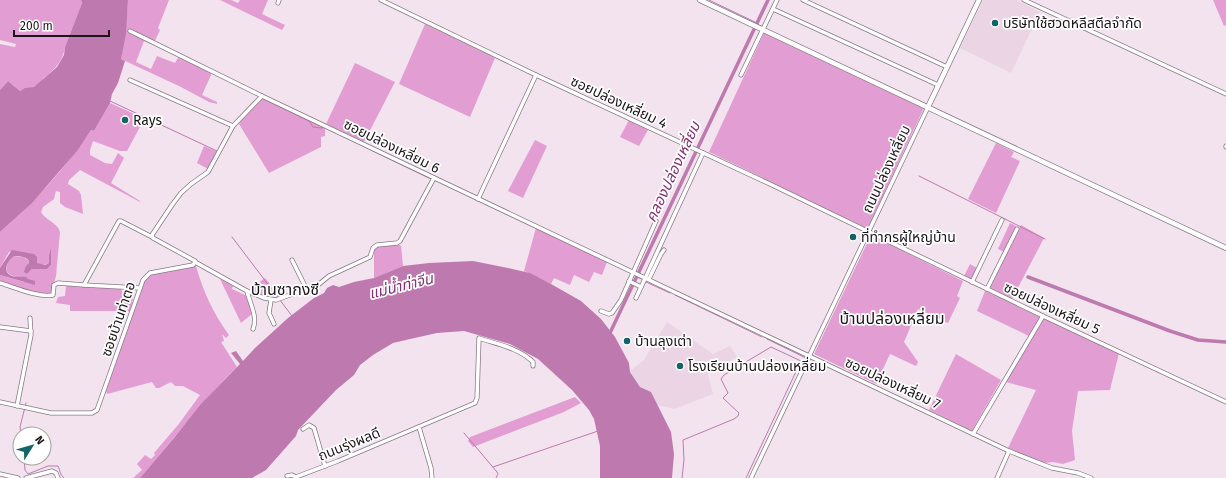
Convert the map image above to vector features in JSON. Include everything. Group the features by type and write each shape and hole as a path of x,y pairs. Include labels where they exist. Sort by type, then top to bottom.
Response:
{"street":[{"name":"ซอยปล่องเหลี่ยม 4","path":"381,0 869,232"},
{"path":"700,0 1226,248"},
{"path":"741,75 777,0"},
{"path":"803,0 947,67"},
{"name":"ถนนปล่องเหลี่ยม","path":"751,478 979,0"},
{"path":"1024,0 1226,94"},
{"path":"773,9 938,85"},
{"name":"ซอยปล่องเหลี่ยม 6","path":"130,31 262,96 646,278"},
{"path":"478,199 536,75"},
{"path":"130,80 233,126"},
{"path":"152,237 181,193 210,169 222,144 233,126 262,96"},
{"path":"646,278 703,153"},
{"path":"84,285 119,221 121,221 247,291 271,300 282,299 321,284 329,276 370,257 373,248 376,245 395,244 400,241 434,178"},
{"path":"972,282 1002,220"},
{"path":"601,312 609,314 612,313 621,300 656,221"},
{"path":"987,289 1017,229"},
{"name":"ซอยปล่องเหลี่ยม 5","path":"869,232 1226,402"},
{"path":"636,298 639,286 664,250"},
{"path":"292,260 306,290"},
{"name":"ซอยบ้านท่าตอ","path":"0,402 51,413 92,413 97,410 143,280 150,274 193,265 195,262"},
{"name":"ซอยปล่องเหลี่ยม 7","path":"646,278 1009,451 1052,468 1078,473 1091,478"},
{"path":"630,282 639,286"},
{"path":"0,283 48,296 53,295 54,285 58,283 140,288"},
{"path":"247,291 255,317 253,329"},
{"path":"271,300 269,313 274,324"},
{"path":"973,434 1043,316"},
{"path":"17,406 31,331 30,318"},
{"path":"0,326 31,331"},
{"name":"ถนนรุ่งผลดี","path":"287,476 292,475 296,477 325,466 475,403 477,398 479,338 524,354 532,360 534,363 533,366"},
{"path":"303,429 309,425 314,428 325,466"},
{"path":"419,427 431,468 432,478"},
{"path":"997,478 1009,451"},
{"path":"26,478 52,471 56,473 58,478"},
{"path":"0,474 18,478"}],"shaded area":[{"path":"0,0 81,0 82,3 60,61 52,71 33,88 20,91 8,81 0,90 0,44 15,47 16,44 0,40"},
{"path":"128,0 169,0 158,28 160,30 153,45 144,41 136,62 151,69 157,56 175,63 179,56 211,72 202,95 217,102 217,104 209,102 121,59"},
{"path":"220,0 231,0 238,3 240,0 268,0 262,14 285,25 282,30"},
{"path":"983,0 1017,0 1040,12 1011,73 960,48"},
{"path":"1213,0 1226,0 1226,25 1224,26"},
{"path":"425,24 495,58 470,117 399,84"},
{"path":"764,33 924,108 868,228 709,152"},
{"path":"355,63 395,82 364,142 326,124"},
{"path":"263,98 325,128 325,136 321,137 321,147 269,173 239,124 245,115"},
{"path":"110,103 141,117 139,123 141,125 127,151 120,151 93,141 90,155 105,163 112,164 118,153 124,158 111,183 140,202 80,170 69,180 68,184 79,191 81,195 83,214 65,207 60,203 60,192 56,191 54,199 43,207 41,212 56,226 60,232 56,276 53,287 54,296 32,295 0,285 0,275 24,282 28,279 13,276 8,273 6,269 8,263 14,256 23,257 29,261 27,274 32,269 47,269 51,265 49,256 49,263 41,265 36,261 9,252 0,268 0,232 37,197 60,171 91,130 94,131"},
{"path":"629,120 648,130 639,146 620,137"},
{"path":"535,140 547,146 523,198 508,191"},
{"path":"996,143 1014,152 1011,157 1020,161 996,213 968,199"},
{"path":"204,146 218,152 208,169 197,163"},
{"path":"1010,223 1016,226 1004,252 998,249"},
{"path":"1021,225 1044,238 1012,299 990,288"},
{"path":"536,228 607,262 602,275 594,272 589,282 574,275 570,285 554,278 551,284 524,271"},
{"path":"871,235 963,281 957,296 960,298 948,323 918,309 904,342 918,362 916,366 890,354 876,384 814,354"},
{"path":"398,244 401,246 403,266 374,278 375,246"},
{"path":"970,264 977,268 972,280 964,276"},
{"path":"196,266 209,302 229,335 226,338 222,334 224,341 221,342 237,367 199,407 140,478 133,478 142,470 137,464 145,455 151,459 155,455 154,453 178,425 200,395 183,386 175,386 171,382 159,388 156,388 152,382 107,394 106,391 145,279 154,273"},
{"path":"265,278 281,298 269,298 250,289"},
{"path":"220,279 233,286 232,289 247,296 252,314 241,323"},
{"path":"66,285 120,288 125,295 133,299 130,312 121,309 117,311 70,311 70,305 56,303 58,297 65,296"},
{"path":"985,291 1040,317 1029,336 977,311"},
{"path":"1044,318 1119,353 1110,390 1078,391 1072,431 1075,460 1063,464 1053,462 1044,463 1008,448 1036,390 1006,382"},
{"name":"โรงเรียนบ้านปล่องเหลี่ยม","path":"667,322 713,354 730,346 737,357 708,374 713,394 674,409 657,405 651,392 640,387 630,371 644,360"},
{"path":"956,354 1001,380 972,431 929,410"},
{"path":"575,397 581,403 564,412 473,447 468,441 470,437"}],"water":[{"path":"81,0 128,0 126,34 121,59 125,61 118,83 112,94 110,103 94,131 91,130 77,151 32,203 0,232 0,90 8,81 20,91 25,88 34,87 57,67 64,55 65,47 82,3"},
{"path":"51,248 51,265 47,269 32,269 27,274 24,272 29,261 24,257 18,256 14,256 10,260 6,268 6,271 10,275 26,277 35,281 35,285 0,275 0,268 12,250 34,254 37,257 37,263 45,265 49,263"},
{"name":"แม่น้ำท่าจีน","path":"473,261 530,273 581,301 601,319 615,337 629,363 630,372 640,387 651,392 671,432 674,454 672,478 600,478 600,446 594,419 589,410 572,390 538,359 510,344 464,331 437,333 393,343 373,355 360,365 354,375 336,390 298,430 296,436 266,470 252,478 140,478 201,404 240,364 231,353 236,351 243,361 288,318 314,298 324,293 327,288 333,285 339,287 374,278 403,266"}],"waterway":[{"path":"709,0 757,23"},
{"name":"คลองปล่องเหลี่ยม","path":"609,335 768,0"},
{"path":"264,99 309,121 313,127 325,127"},
{"path":"110,101 217,151"},
{"path":"371,150 431,179"},
{"path":"919,176 1045,239"},
{"path":"232,237 292,316"},
{"name":"คลองปล่องเหลี่ยม","path":"636,277 642,279"},
{"path":"1028,277 1170,331 1198,340 1226,342"},
{"path":"646,282 670,293"},
{"path":"675,295 762,337"},
{"path":"767,339 806,358"},
{"path":"682,478 684,460 683,440 738,416 739,413 723,398 728,393 721,379 724,375 771,347 801,361 746,478"},
{"path":"20,426 26,403"},
{"path":"493,467 598,431"},
{"path":"464,433 497,472 498,474 496,478"},
{"path":"25,466 25,470 28,474 48,466"},
{"path":"52,466 58,466 64,478"}],"place":[{"name":"บริษัทใช้ฮวดหลีสตีลจำกัด","path":"995,23"},
{"name":"Rays","path":"125,120"},
{"name":"ที่ทำกรผู้ใหญ่บ้าน","path":"853,237"},
{"name":"บ้านลุงเต่า","path":"627,341"},
{"name":"โรงเรียนบ้านปล่องเหลี่ยม","path":"680,366"}],"district":[{"name":"บ้านซากงซี","path":"285,289"},
{"name":"บ้านปล่องเหลี่ยม","path":"892,318"}]}
